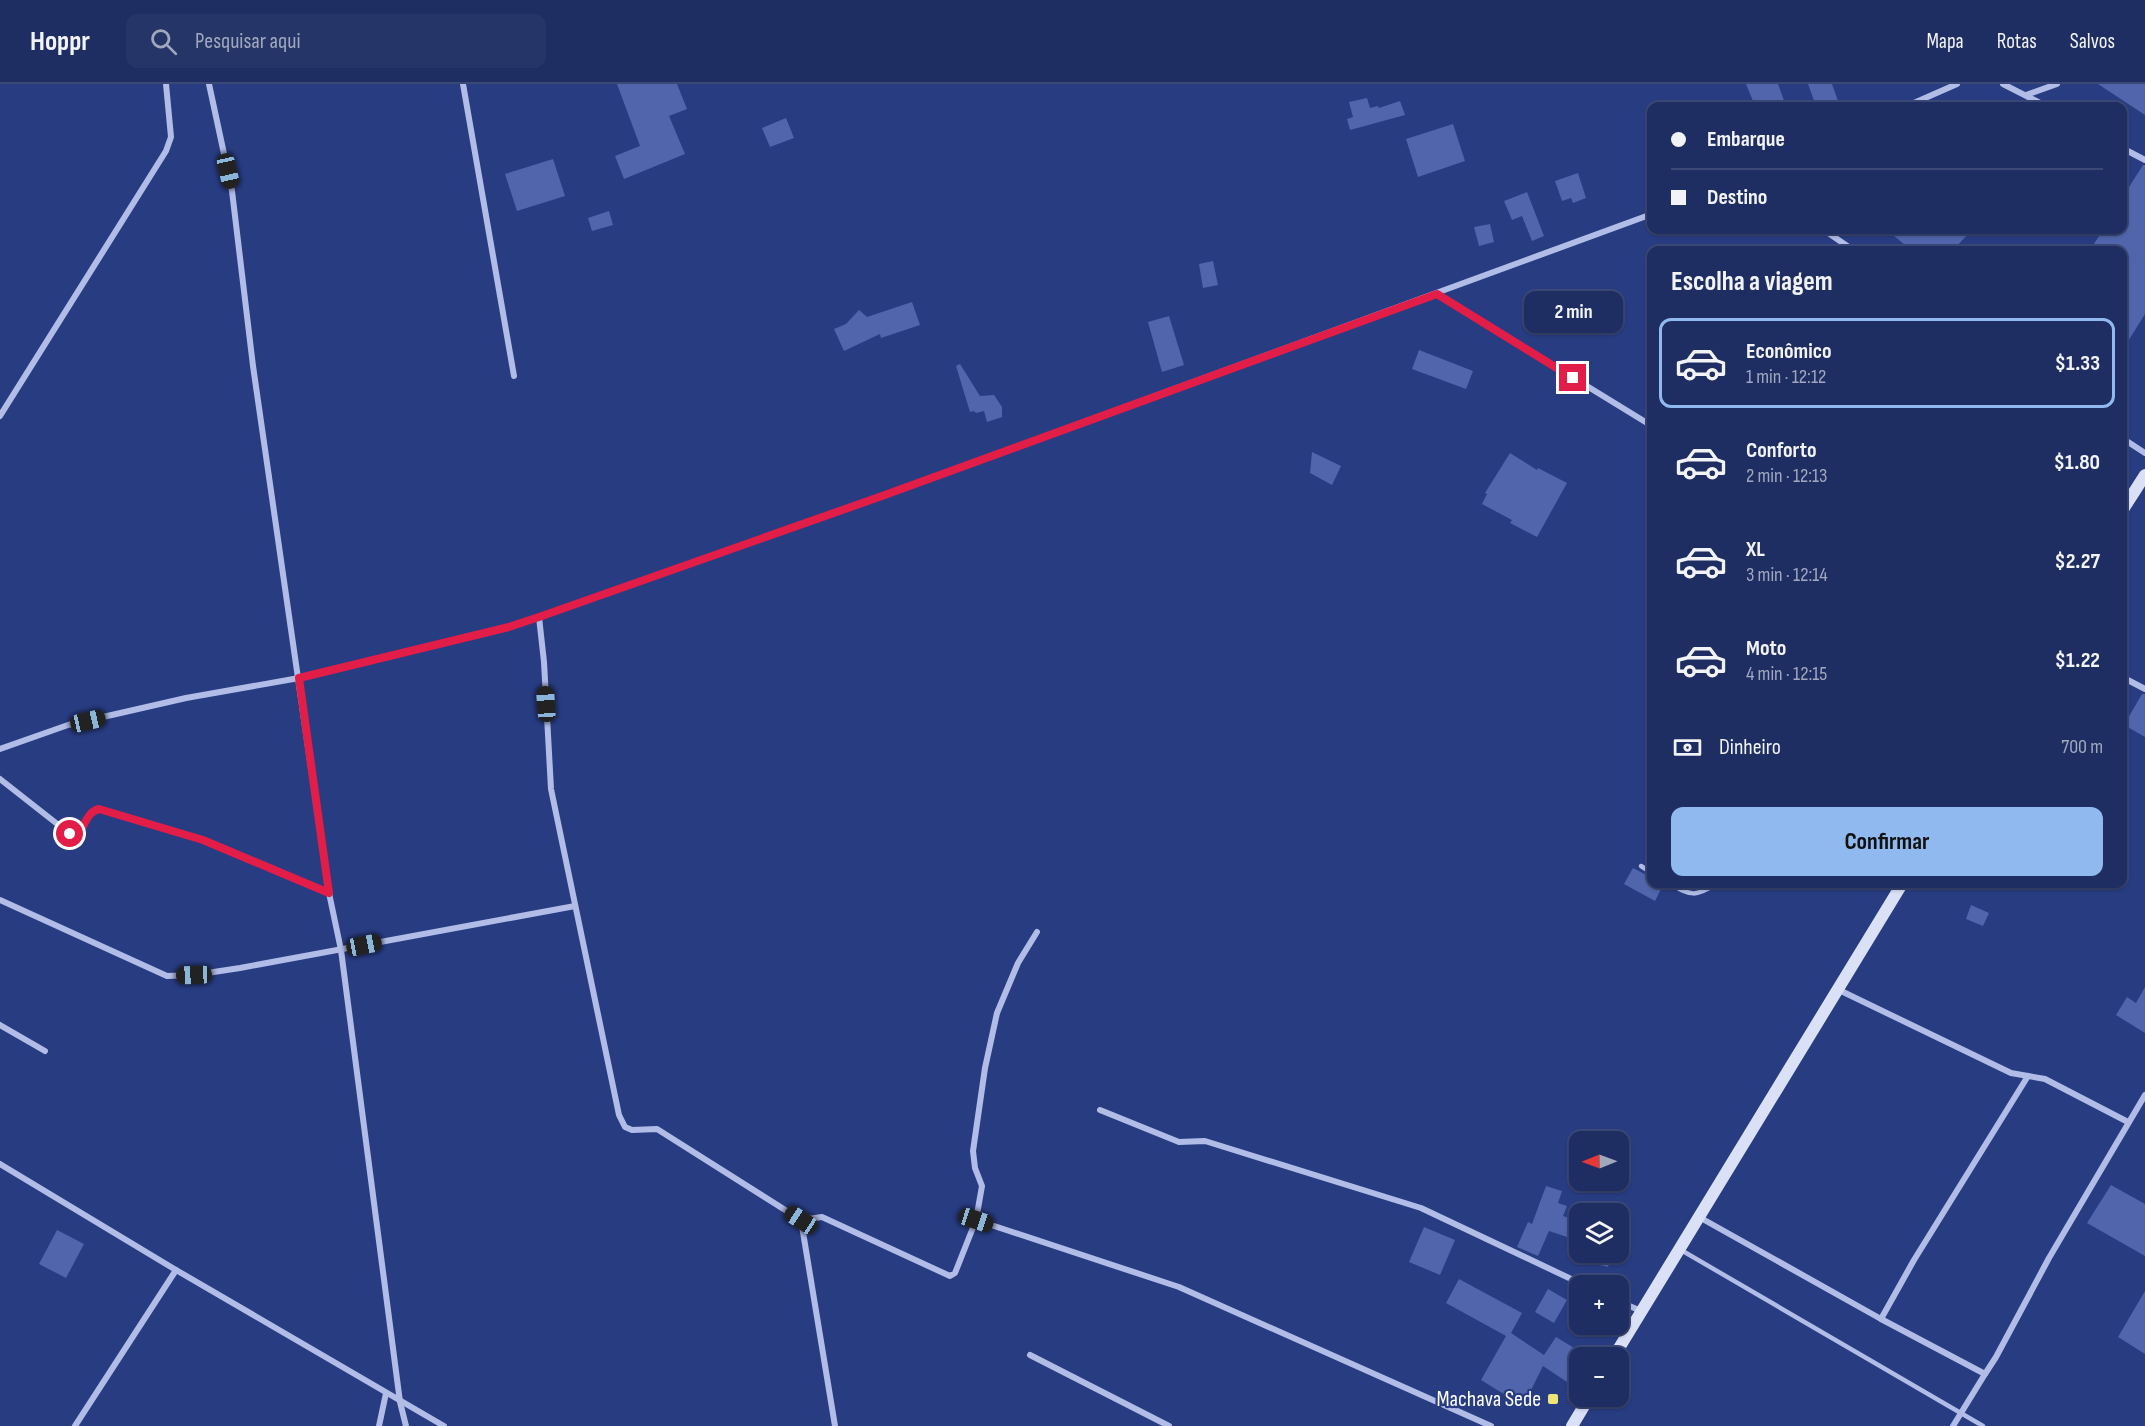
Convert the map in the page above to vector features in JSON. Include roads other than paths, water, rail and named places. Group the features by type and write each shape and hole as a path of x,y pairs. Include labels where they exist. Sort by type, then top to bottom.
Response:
{"main road":[{"path":"2127,503 2145,475"},
{"path":"1620,1347 1900,888"},
{"path":"1572,1426 1583,1407"}],"street":[{"path":"0,416 166,151 171,137 166,84"},
{"path":"209,84 232,191 253,366 329,893 341,950 400,1402 406,1426"},
{"path":"464,84 514,376"},
{"path":"1916,102 1957,84"},
{"path":"2003,84 2038,102"},
{"path":"2025,95 2057,84"},
{"path":"2127,151 2145,160"},
{"path":"0,749 68,725 186,698 299,678 509,627 882,496 1647,216"},
{"path":"1830,234 1847,246"},
{"path":"1437,294 1647,423"},
{"path":"2127,441 2145,453"},
{"path":"539,617 544,662 551,789 619,1115 625,1127 632,1130 657,1129 801,1220 822,1218 950,1276 956,1273 976,1220 982,1186 975,1168 973,1152 985,1068 997,1013 1018,963 1037,932"},
{"path":"2127,679 2145,689"},
{"path":"0,779 70,834 77,834 90,813 99,809 203,840 329,893"},
{"path":"0,900 167,976 205,974 575,906"},
{"path":"1839,990 2011,1073 2045,1079 2128,1122"},
{"path":"0,1025 45,1051"},
{"path":"1881,1319 1914,1260 2028,1076"},
{"path":"1953,1426 1996,1357 2049,1258 2145,1095"},
{"path":"1100,1110 1179,1142 1205,1141 1421,1208 1569,1278"},
{"path":"0,1164 176,1270 444,1426"},
{"path":"1698,1216 1881,1319 1985,1374"},
{"path":"801,1220 834,1426"},
{"path":"976,1220 1179,1287 1491,1426"},
{"path":"75,1426 176,1270"},
{"path":"1629,1306 1641,1311"},
{"path":"1030,1354 1169,1426"},
{"path":"379,1426 387,1393"}],"lane":[{"path":"1641,867 1647,870"},
{"path":"1677,888 1688,894 1702,893 1710,888"},
{"path":"1679,1249 1983,1426"}],"place":[{"name":"Machava Sede","path":"1553,1399"}]}
